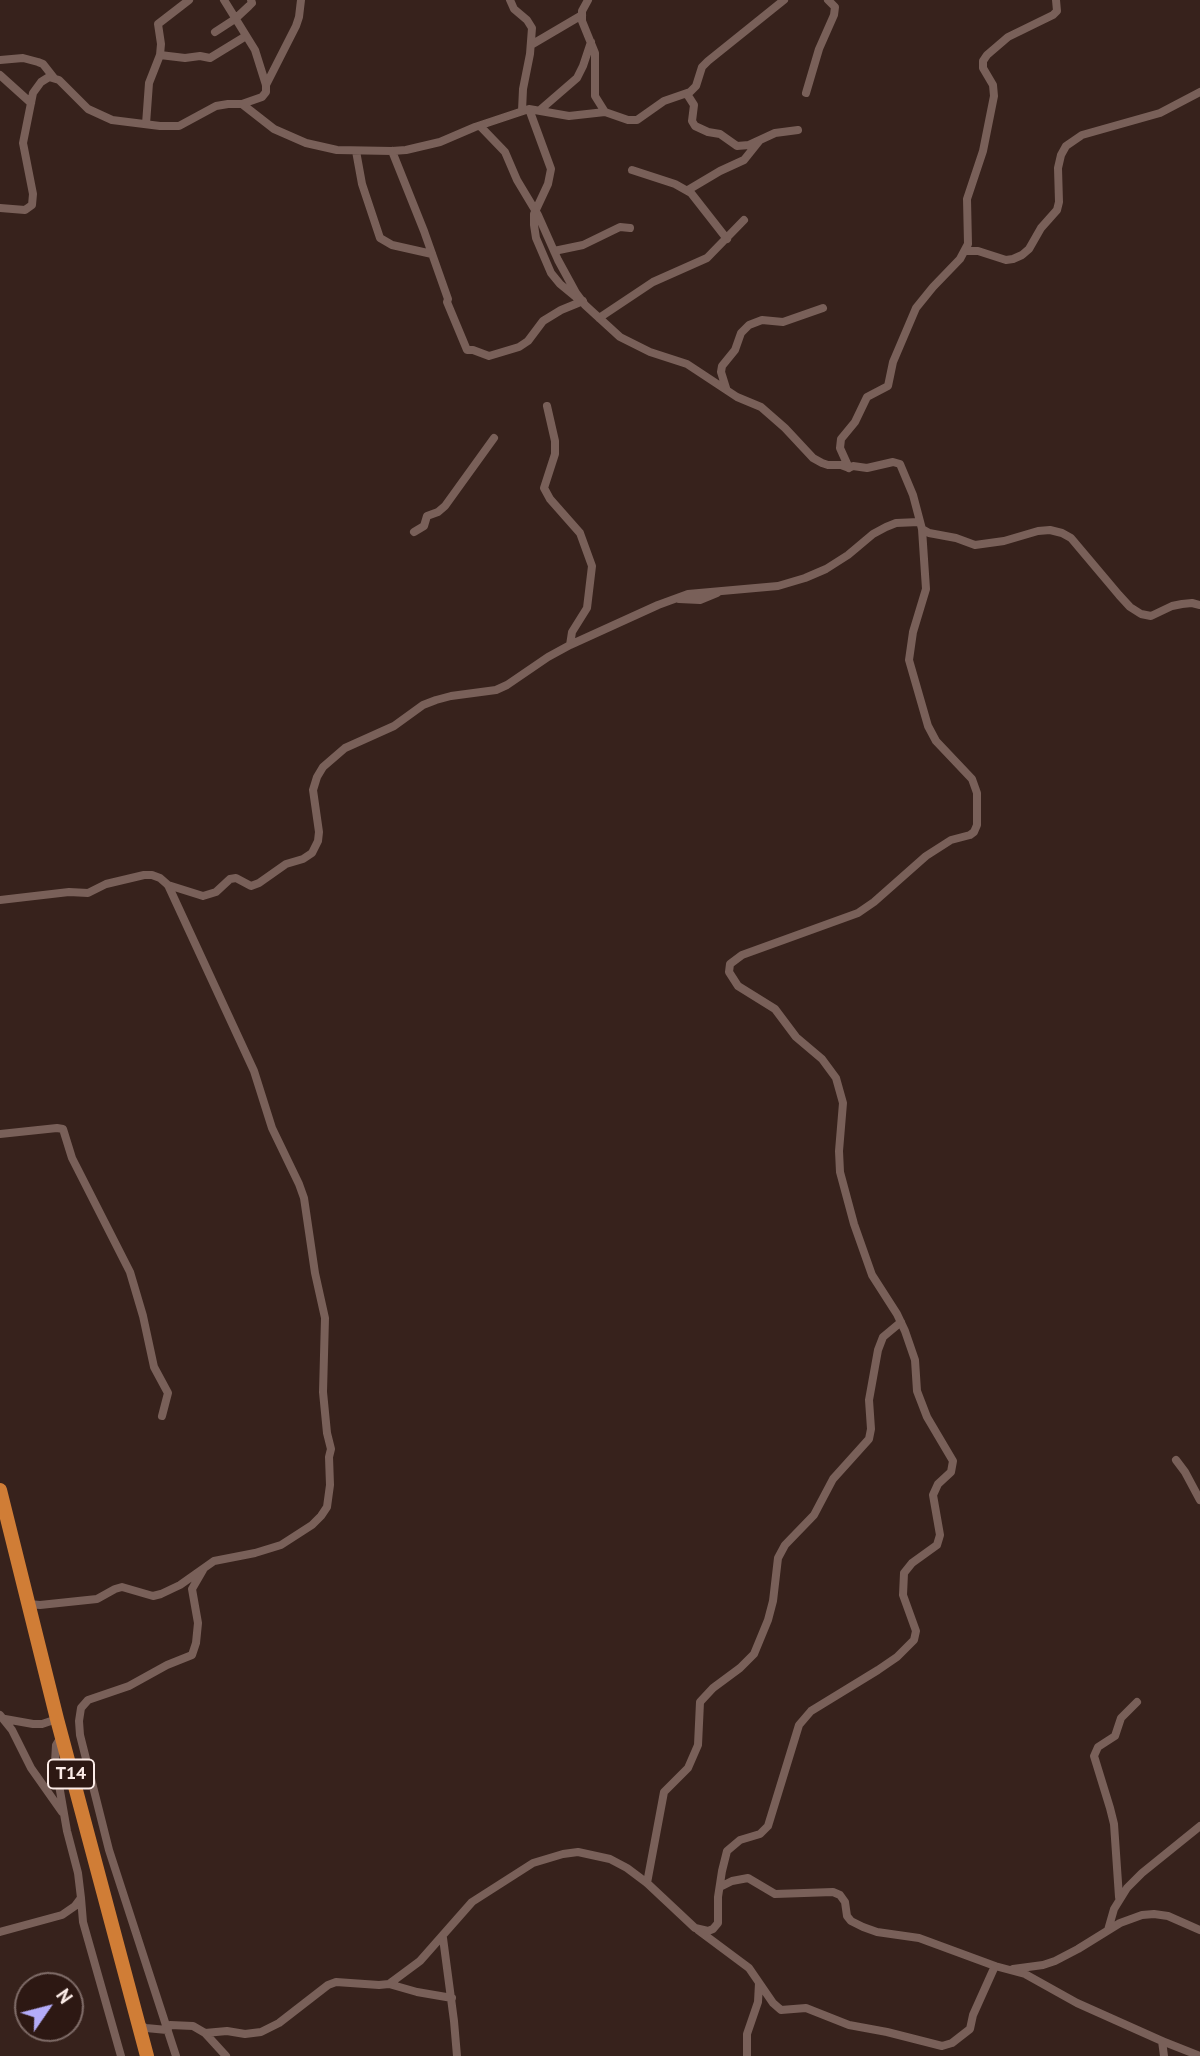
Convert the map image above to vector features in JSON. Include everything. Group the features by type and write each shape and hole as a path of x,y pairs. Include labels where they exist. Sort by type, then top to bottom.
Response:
{"highway":[{"name":"T14","path":"0,1490 61,1737 147,2056"}],"street":[{"path":"146,124 149,83 160,55 158,24 189,0"},
{"path":"224,0 258,56 267,85"},
{"path":"215,32 235,19 251,4 251,0"},
{"path":"0,60 23,58 44,64 54,78 68,88 81,103 112,120 179,126 216,106 242,104 262,97 298,21 301,0"},
{"path":"510,0 516,12 530,24 532,30 529,66 523,89 526,110 551,169 548,184 536,210 536,238 551,273 573,296 583,302"},
{"path":"588,0 582,21 595,57 595,96 606,111"},
{"path":"242,104 274,129 306,143 356,151 392,151 432,144 526,110 569,116 606,111 633,121 664,101 687,94 696,86 702,67 708,61 784,0"},
{"path":"806,93 819,49 834,15 835,7 828,0"},
{"path":"849,468 840,448 841,439 855,422 867,397 888,386 893,362 916,308 966,251 970,238 967,199 983,152 994,96 993,85 982,63 987,55 1008,37 1053,15 1056,11 1056,0"},
{"path":"531,45 582,15"},
{"path":"160,55 210,58 246,36"},
{"path":"540,110 577,78 591,42"},
{"path":"0,75 31,103"},
{"path":"0,208 25,210 32,205 33,194 23,143 36,88 44,79 54,78"},
{"path":"966,251 978,251 1006,260 1022,255 1058,210 1058,168 1062,151 1068,144 1082,135 1160,113 1200,92"},
{"path":"687,94 694,105 692,122 696,127 709,133 720,134 738,147 775,133 798,130"},
{"path":"480,126 505,152 566,275 583,302 614,333 650,352 698,369 737,397 761,407 816,460 849,468 867,468 893,462 900,464 913,495 920,525 926,589 913,632 909,660 912,674 928,726 936,741 972,779 977,793 977,825 974,832 951,840 926,856 858,914 761,947 734,959 729,967 730,977 738,986 775,1009 796,1037 822,1059 836,1078 843,1103 839,1162 848,1203 872,1275 901,1322 915,1360 916,1384 921,1401 935,1431 950,1454 953,1467 938,1484 933,1495 940,1535 937,1545 912,1563 904,1573 902,1583 905,1604 916,1636 897,1657 805,1717 792,1743 768,1826 760,1834 740,1840 727,1851 722,1871 718,1923 708,1931 695,1928"},
{"path":"688,190 744,160 760,140"},
{"path":"356,151 362,184 379,237 392,246 432,254"},
{"path":"392,151 467,350 488,356 519,347 528,341 543,321 561,310 583,302"},
{"path":"632,170 688,190 727,239"},
{"path":"599,318 653,282 707,258 744,220"},
{"path":"554,251 583,245 621,226 630,228"},
{"path":"726,390 721,370 736,348 741,333 752,323 760,320 783,322 823,308"},
{"path":"698,369 721,370"},
{"path":"547,406 555,441 555,454 544,488 550,499 580,533 592,566 587,608 572,632 570,645"},
{"path":"414,532 424,526 427,516 445,506 494,438"},
{"path":"167,885 191,893 211,895 230,879 236,878 251,886 286,864 312,853 318,841 313,790 317,777 330,759 345,748 394,726 423,705 436,699 496,690 570,645 669,601 696,592 778,586 805,578 826,569 873,534 896,523 920,525 929,533 975,545 1004,541 1038,531 1062,533 1071,538 1125,601 1141,614 1151,616 1182,604 1200,605"},
{"path":"0,900 69,892 88,894 106,884 144,875 160,878 167,885 248,1056 260,1084 265,1111 304,1198 326,1326 323,1392 331,1449 327,1507 312,1525 281,1545 220,1558 180,1585 153,1596 122,1587 97,1599 28,1604"},
{"path":"0,1134 63,1129 76,1168 130,1272 154,1367 168,1393 162,1416"},
{"path":"648,1883 664,1792 688,1768 698,1745 700,1702 754,1654 771,1611 778,1558 785,1545 814,1515 833,1479 869,1439 869,1400 878,1350 883,1337 901,1322"},
{"path":"1176,1460 1200,1500"},
{"path":"176,2056 101,1822 80,1735 79,1715 83,1704 88,1700 121,1689 167,1664 192,1655 198,1623 192,1589 204,1567"},
{"path":"1108,1930 1119,1897 1114,1824 1094,1756 1098,1747 1115,1735 1121,1718 1138,1702"},
{"path":"2,1717 33,1724 57,1719"},
{"path":"2,1717 12,1730 30,1768 64,1815"},
{"path":"61,1737 56,1745 55,1762 75,1860 83,1922 121,2056"},
{"path":"1119,1897 1142,1872 1200,1826"},
{"path":"388,1984 420,1961 472,1902 533,1863 578,1852 610,1859 648,1883 695,1928 749,1968 773,2004 781,2010 806,2008 849,2025 887,2032 942,2050 970,2029 973,2015 995,1966"},
{"path":"720,1887 748,1878 775,1894 833,1892 840,1895 845,1902 847,1916 851,1921 863,1927 877,1932 919,1938 1025,1975 1077,2003 1200,2056"},
{"path":"62,1915 81,1898"},
{"path":"0,1932 67,1914 83,1922"},
{"path":"1010,1970 1055,1961 1131,1918 1154,1914 1168,1916 1200,1930"},
{"path":"443,1938 457,2056"},
{"path":"205,2033 261,2032 279,2023 335,1982 388,1984 431,1996 452,1998"},
{"path":"747,2056 747,2034 758,2002 759,1983"},
{"path":"137,2024 146,2028 167,2030"},
{"path":"167,2030 170,2025 193,2026 205,2033 226,2056"},
{"path":"1163,2042 1164,2056"}]}
